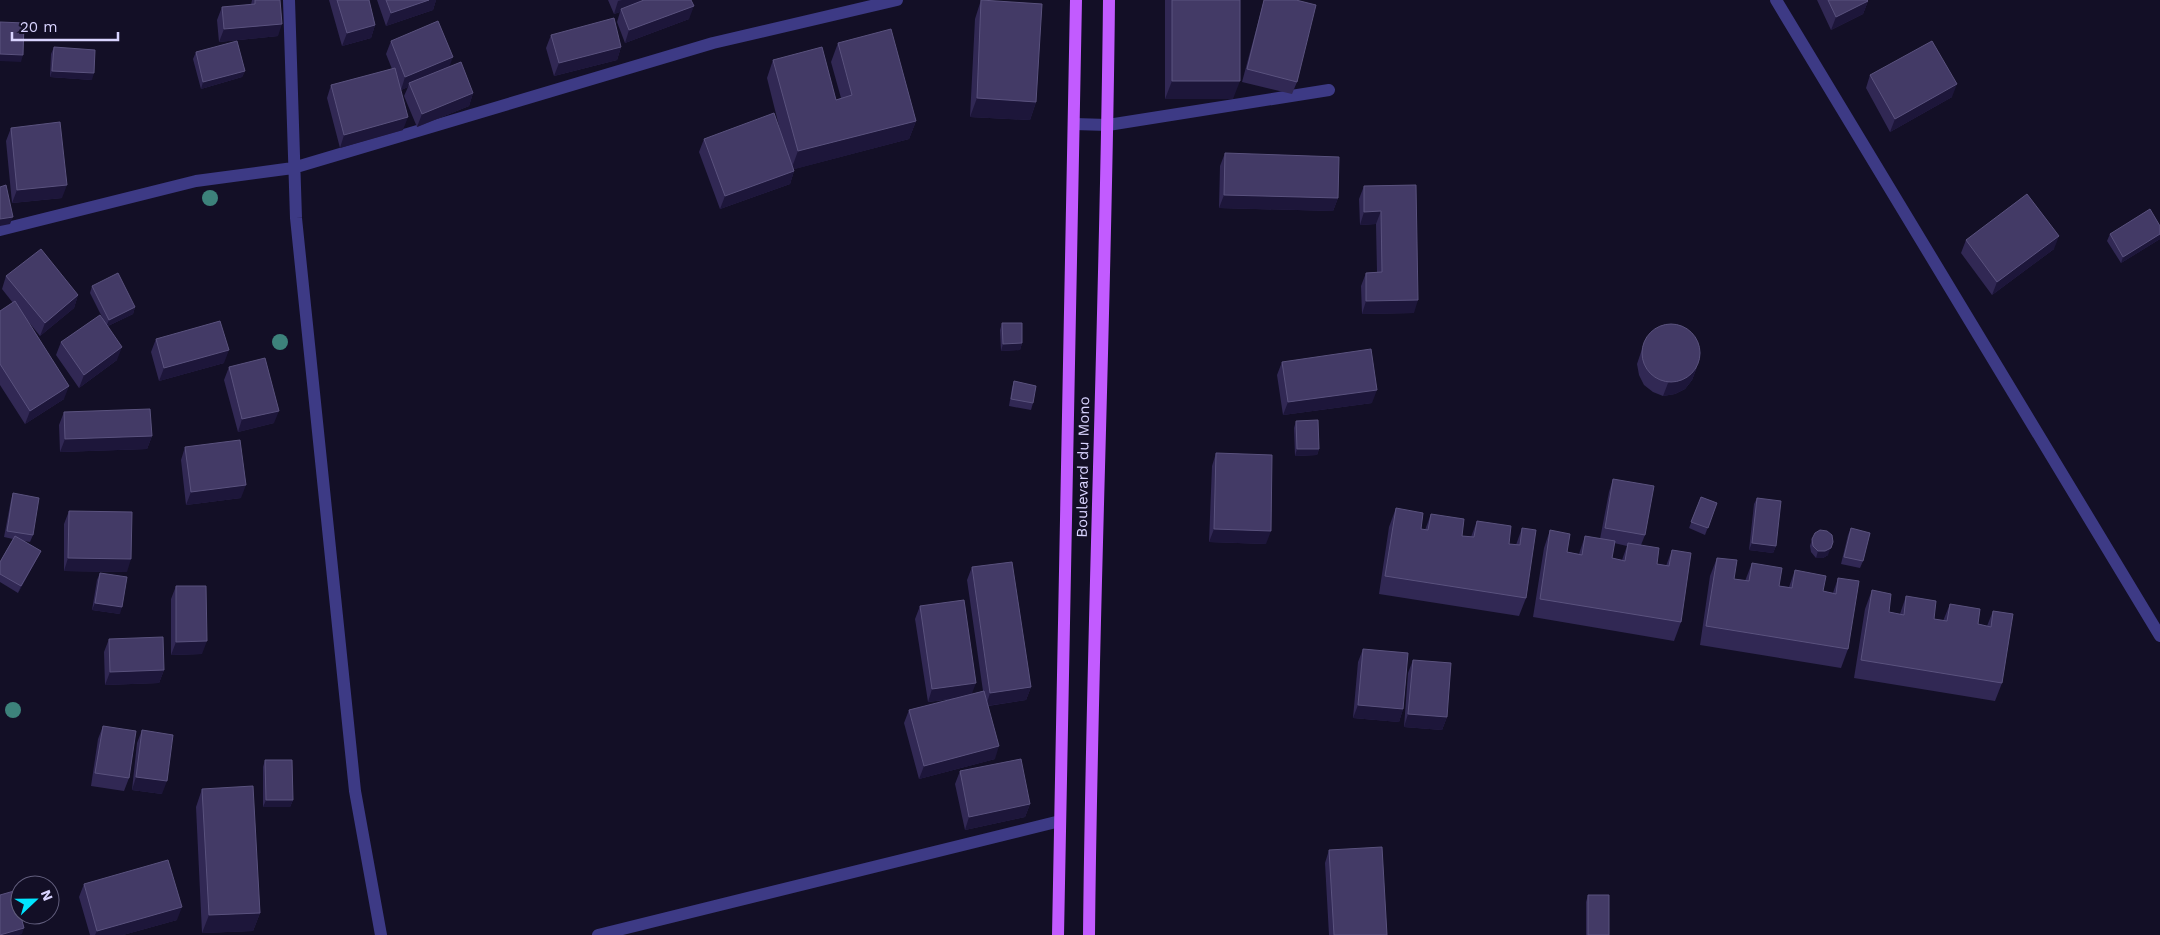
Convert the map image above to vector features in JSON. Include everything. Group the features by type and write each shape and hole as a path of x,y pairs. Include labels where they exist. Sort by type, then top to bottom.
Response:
{"main road":[{"name":"Boulevard du Mono","path":"1058,935 1076,0"},
{"name":"Boulevard du Mono","path":"1089,935 1090,816 1108,124 1109,0"}],"street":[{"path":"289,0 296,218 355,791 380,935"},
{"path":"0,230 196,181 293,168 713,44 897,0"},
{"path":"1776,0 2160,636"},
{"path":"1074,124 1108,124 1329,90"},
{"path":"598,935 1060,821"}],"building":[{"path":"255,0 280,0 282,24 224,29 222,7 255,4"},
{"path":"337,0 369,0 375,25 347,33"},
{"path":"386,0 429,0 391,13"},
{"path":"644,0 691,0 694,6 629,30 621,9"},
{"path":"981,0 1042,4 1036,102 977,98"},
{"path":"1172,0 1240,0 1240,81 1172,81"},
{"path":"1264,0 1296,0 1316,5 1297,82 1247,69"},
{"path":"1828,0 1867,0 1868,1 1836,17"},
{"path":"614,18 621,47 559,63 551,35"},
{"path":"438,21 453,57 405,77 391,41"},
{"path":"0,22 24,23 23,55 0,54"},
{"path":"891,29 916,121 798,151 773,60 822,47 836,100 852,95 838,43"},
{"path":"237,41 245,71 203,82 196,52"},
{"path":"1932,41 1957,84 1895,119 1870,75"},
{"path":"54,47 95,50 94,73 52,71"},
{"path":"461,62 473,93 422,114 409,83"},
{"path":"395,68 408,117 344,135 331,85"},
{"path":"774,113 794,171 725,196 704,139"},
{"path":"60,122 67,185 17,190 11,128"},
{"path":"1225,153 1339,157 1338,198 1224,195"},
{"path":"6,185 13,217 0,219 0,187"},
{"path":"1416,185 1418,300 1366,301 1366,273 1382,272 1381,211 1364,212 1364,186"},
{"path":"2027,194 2059,236 1997,282 1966,240"},
{"path":"2150,209 2160,226 2160,234 2123,257 2110,234"},
{"path":"41,249 78,295 45,323 6,276"},
{"path":"118,273 135,307 109,320 92,286"},
{"path":"15,301 69,386 30,411 0,364 0,311"},
{"path":"100,315 122,347 84,375 61,342"},
{"path":"220,321 229,350 164,368 156,339"},
{"path":"1002,323 1022,323 1022,343 1003,344"},
{"path":"1671,324 1682,326 1695,337 1700,353 1698,364 1687,377 1671,382 1660,380 1647,369 1642,353 1644,342 1655,329"},
{"path":"1371,349 1377,390 1288,402 1282,362"},
{"path":"265,358 279,411 242,419 229,367"},
{"path":"1014,381 1036,386 1033,403 1011,399"},
{"path":"150,409 152,436 65,439 64,412"},
{"path":"1318,420 1319,449 1297,449 1296,421"},
{"path":"240,440 246,485 191,492 185,447"},
{"path":"1216,453 1272,455 1271,531 1214,529"},
{"path":"1613,479 1654,486 1645,535 1605,528"},
{"path":"13,493 39,498 33,535 7,531"},
{"path":"1701,497 1717,503 1708,528 1691,522"},
{"path":"1757,498 1781,501 1776,546 1752,543"},
{"path":"1396,508 1423,513 1421,529 1428,530 1431,514 1464,519 1462,536 1474,537 1477,521 1511,526 1509,544 1520,545 1522,528 1536,530 1526,598 1385,576"},
{"path":"69,511 132,512 131,559 68,558"},
{"path":"1851,528 1870,533 1863,561 1844,557"},
{"path":"1550,530 1570,534 1567,552 1582,555 1585,536 1615,541 1612,558 1625,561 1628,543 1659,548 1657,564 1669,566 1672,550 1691,553 1681,622 1540,599"},
{"path":"1820,530 1827,531 1832,535 1833,542 1831,548 1825,551 1818,551 1813,546 1812,539 1815,533"},
{"path":"15,536 41,551 21,586 0,574 0,562"},
{"path":"1717,558 1737,560 1734,579 1749,581 1752,563 1782,568 1779,586 1792,588 1795,570 1826,576 1823,591 1836,594 1838,578 1859,581 1848,649 1706,626"},
{"path":"1012,562 1031,687 990,693 972,567"},
{"path":"100,573 127,577 122,607 95,603"},
{"path":"176,586 206,586 207,641 176,642"},
{"path":"1872,590 1891,594 1889,612 1904,615 1906,596 1936,601 1934,619 1947,621 1950,604 1980,609 1978,624 1991,627 1993,611 2013,614 2002,683 1861,660"},
{"path":"964,600 976,683 932,689 920,606"},
{"path":"163,637 164,670 110,672 109,639"},
{"path":"1363,649 1408,653 1403,709 1358,705"},
{"path":"1413,660 1451,663 1447,717 1408,714"},
{"path":"984,691 999,746 924,766 909,710"},
{"path":"103,726 136,731 129,778 95,773"},
{"path":"142,730 173,735 167,781 136,777"},
{"path":"1021,759 1030,804 969,817 960,771"},
{"path":"265,760 292,760 293,800 266,800"},
{"path":"253,786 260,913 209,915 202,789"},
{"path":"1382,847 1387,935 1334,935 1329,850"},
{"path":"168,860 182,907 97,931 84,884"},
{"path":"10,892 10,925 23,925 24,928 0,935 0,895"},
{"path":"1588,895 1609,895 1609,935 1588,935"}]}
